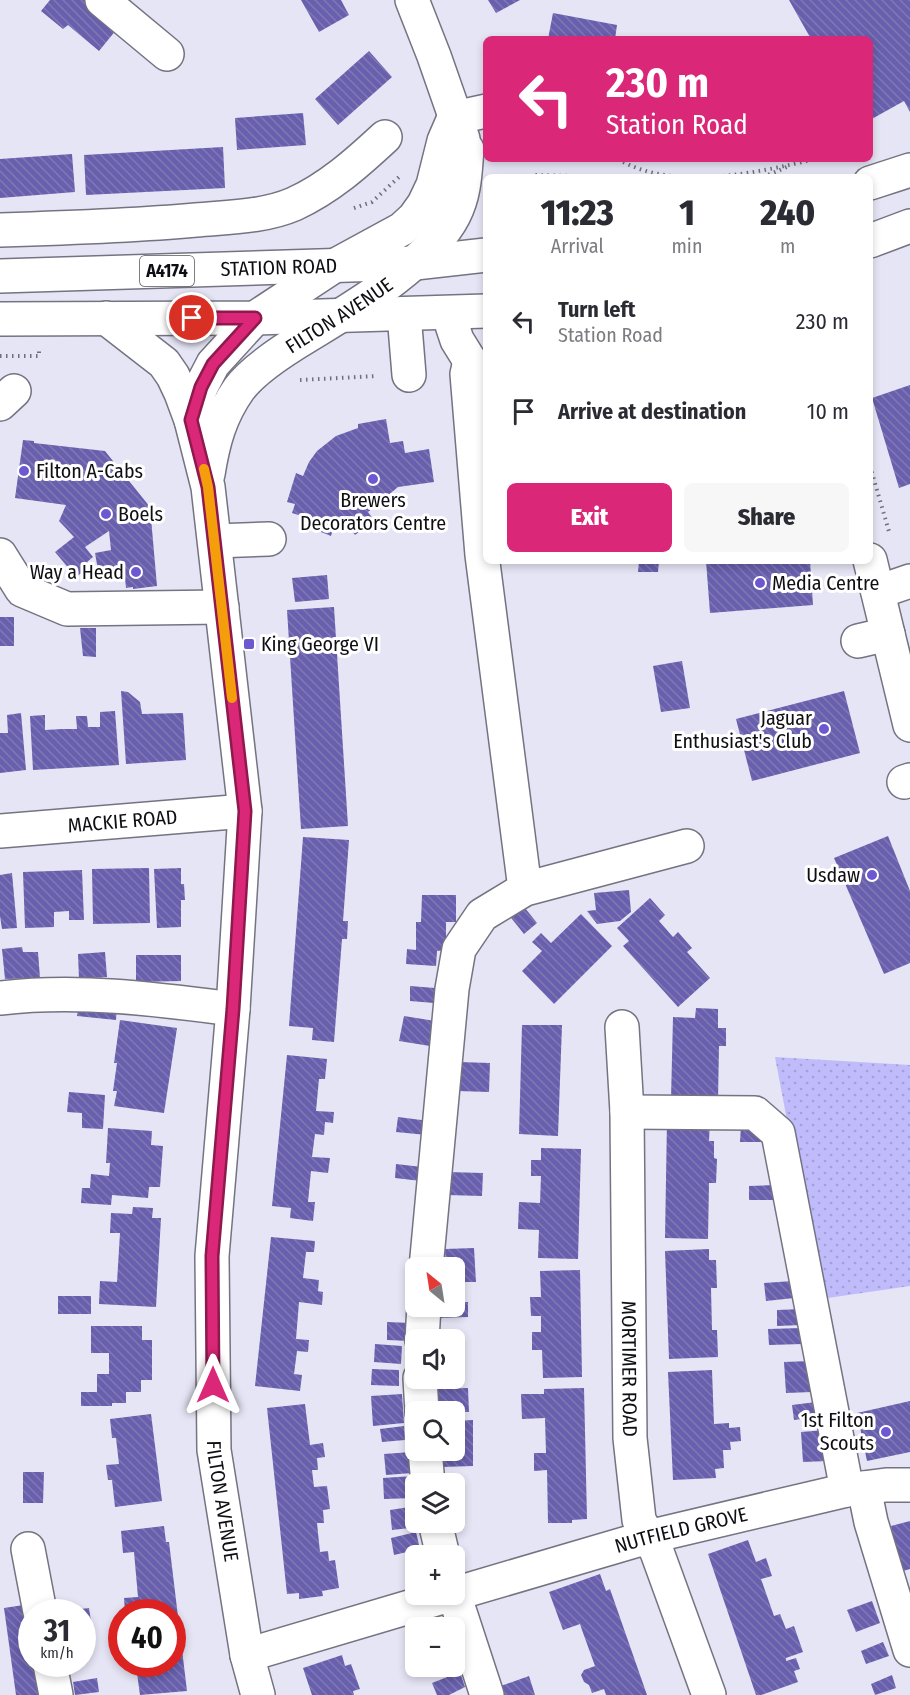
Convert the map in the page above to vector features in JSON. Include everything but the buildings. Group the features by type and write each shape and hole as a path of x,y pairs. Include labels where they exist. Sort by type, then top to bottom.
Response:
{"street":[{"path":"102,0 167,54"},
{"name":"FILTON AVENUE","path":"412,0 435,56 454,118 483,179"},
{"path":"454,118 483,112"},
{"name":"FILTON AVENUE","path":"191,420 201,387 213,364 255,318 334,267 402,229 414,218 433,185 444,141 454,118"},
{"path":"0,230 169,223 268,212 293,204 340,177 385,137"},
{"name":"FILTON AVENUE","path":"207,479 213,440 221,417 239,389 283,350 339,316 416,263 448,225 455,214 465,182 467,149"},
{"path":"873,182 910,170"},
{"path":"873,240 910,226"},
{"name":"STATION ROAD","path":"0,276 334,267 416,263 483,255"},
{"path":"0,319 255,318 483,311"},
{"path":"448,313 457,340 478,361 467,374 483,563"},
{"path":"404,315 409,375"},
{"name":"FILTON AVENUE","path":"106,318 164,363 173,376 191,420 207,479 245,811 233,1009 212,1256 214,1450 247,1655 258,1695"},
{"path":"215,541 269,539"},
{"path":"0,555 11,591 67,609 222,607"},
{"path":"483,564 525,889"},
{"path":"871,564 878,592 873,637 910,725"},
{"path":"878,592 910,581"},
{"name":"MACKIE ROAD","path":"0,831 245,811"},
{"path":"427,1257 452,989 459,949 482,915 525,889 687,846"},
{"path":"0,998 84,993 154,998 233,1009"},
{"name":"MORTIMER ROAD","path":"622,1027 627,1112 630,1438 639,1520 657,1552 709,1695"},
{"path":"627,1112 755,1113 778,1133 856,1489 871,1522 910,1650"},
{"name":"NUTFIELD GROVE","path":"465,1591 648,1537 856,1489 910,1485"},
{"path":"28,1549 38,1599"},
{"name":"NUTFIELD GROVE","path":"247,1655 417,1605"},
{"path":"458,1605 487,1695"},
{"path":"53,1677 56,1695"}],"path":[{"path":"623,162 652,174"},
{"path":"734,174 804,162"},
{"path":"771,174 796,164"},
{"path":"0,356 39,356 39,347"},
{"path":"292,381 409,375"}],"shaded area":[{"path":"775,1057 910,1065 910,1286 821,1299"}],"slow traffic":[{"path":"204,469 232,698"}],"place":[{"name":"Filton A-Cabs","path":"24,471"},
{"name":"Brewers Decorators Centre","path":"373,479"},
{"name":"Boels","path":"106,514"},
{"name":"Way a Head","path":"136,572"},
{"name":"Media Centre","path":"760,583"},
{"name":"King George VI","path":"249,644"},
{"name":"Jaguar Enthusiast's Club","path":"824,729"},
{"name":"Usdaw","path":"872,875"},
{"name":"1st Filton Scouts","path":"886,1432"}],"route":[{"path":"192,318 255,318 213,364 201,387 191,420 207,479 245,811 233,1009 212,1256 213,1385"}]}
